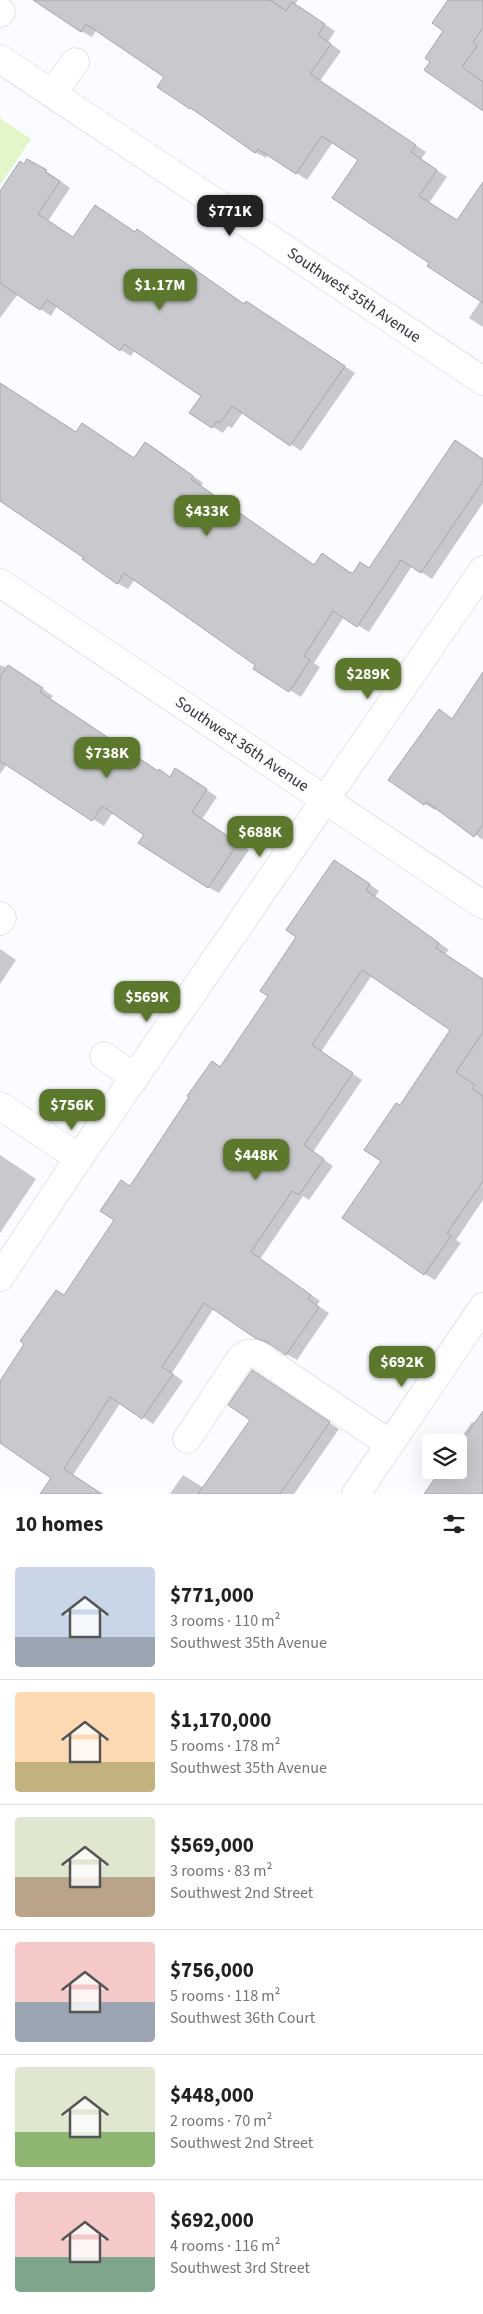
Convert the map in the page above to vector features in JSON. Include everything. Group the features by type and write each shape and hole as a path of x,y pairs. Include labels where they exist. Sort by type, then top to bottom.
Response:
{"street":[{"name":"Southwest 35th Avenue","path":"0,59 483,381"},
{"path":"52,94 75,62"},
{"path":"0,1277 79,1158 483,570"},
{"name":"Southwest 36th Avenue","path":"0,584 483,904"},
{"path":"0,916 2,918 0,921"},
{"path":"104,1056 135,1078"},
{"path":"0,1106 79,1158"},
{"path":"356,1494 483,1307"},
{"path":"187,1439 240,1359 246,1353 252,1352 390,1444"}],"green space":[{"path":"0,118 31,139 0,185"}],"building":[{"path":"33,0 270,0 286,11 292,2 325,24 318,35 331,44 310,74 416,145 411,152 437,170 419,196 457,220 483,182 483,303 427,266 429,263 332,198 358,160 322,136 296,174 258,149 255,153 191,108 157,87 164,77 86,24 81,32"},
{"path":"448,0 483,0 483,28 473,42 477,46 462,67 483,82 483,111 424,70 430,62 425,58 443,31 432,23"},
{"path":"27,159 47,170 45,172 60,181 38,214 73,237 95,205 135,232 137,229 244,304 246,301 345,366 290,446 232,406 220,423 217,421 212,428 189,413 201,396 124,344 120,351 47,300 40,310 0,283 0,191 20,161 24,164"},
{"path":"0,383 76,432 82,423 134,458 145,442 193,476 191,479 314,565 322,553 353,573 360,562 369,568 455,440 483,459 483,481 421,573 401,560 357,627 333,611 304,656 310,660 289,692 253,669 255,665 124,573 117,584 82,559 84,558 0,501"},
{"path":"8,665 43,688 40,692 158,771 159,769 170,777 175,768 207,789 192,812 238,843 208,888 138,843 144,835 102,806 92,821 0,761 0,677"},
{"path":"483,672 483,824 474,837 427,802 424,805 388,780 439,709 452,719"},
{"path":"334,860 370,884 366,890 439,943 436,948 483,979 483,1032 456,1072 475,1085 472,1089 483,1096 483,1181 447,1233 451,1236 424,1275 342,1218 381,1161 364,1150 396,1103 400,1105 450,1030 362,970 312,1045 353,1073 304,1145 324,1159 299,1195 292,1191 251,1252 311,1295 308,1299 319,1307 286,1355 267,1342 255,1338 204,1303 162,1367 173,1374 142,1419 110,1397 64,1469 102,1494 40,1494 51,1478 0,1443 0,1381 24,1344 20,1341 56,1290 64,1295 114,1220 100,1211 121,1180 130,1186 189,1097 187,1096 212,1061 220,1067 268,996 260,991 296,937 286,930"},
{"path":"252,1370 330,1422 280,1494 198,1494 250,1420 228,1405"},
{"path":"483,1411 483,1494 424,1494 435,1479 467,1479 467,1434"}]}
